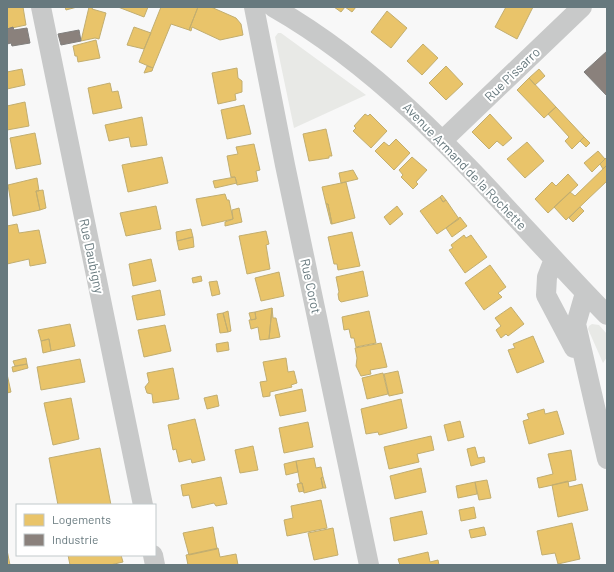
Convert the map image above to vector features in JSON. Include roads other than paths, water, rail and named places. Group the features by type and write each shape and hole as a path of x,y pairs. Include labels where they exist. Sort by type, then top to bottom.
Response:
{"street":[{"name":"Rue Daubigny","path":"41,7 143,504"},
{"name":"Rue Corot","path":"254,7 285,165 369,565"},
{"name":"Avenue Armand de la Rochette","path":"274,7 346,54 395,95 443,140 607,315"},
{"name":"Rue Pissarro","path":"443,140 582,7"},
{"path":"554,259 546,276 546,294 589,376"},
{"path":"585,292 576,324 607,459"}]}
